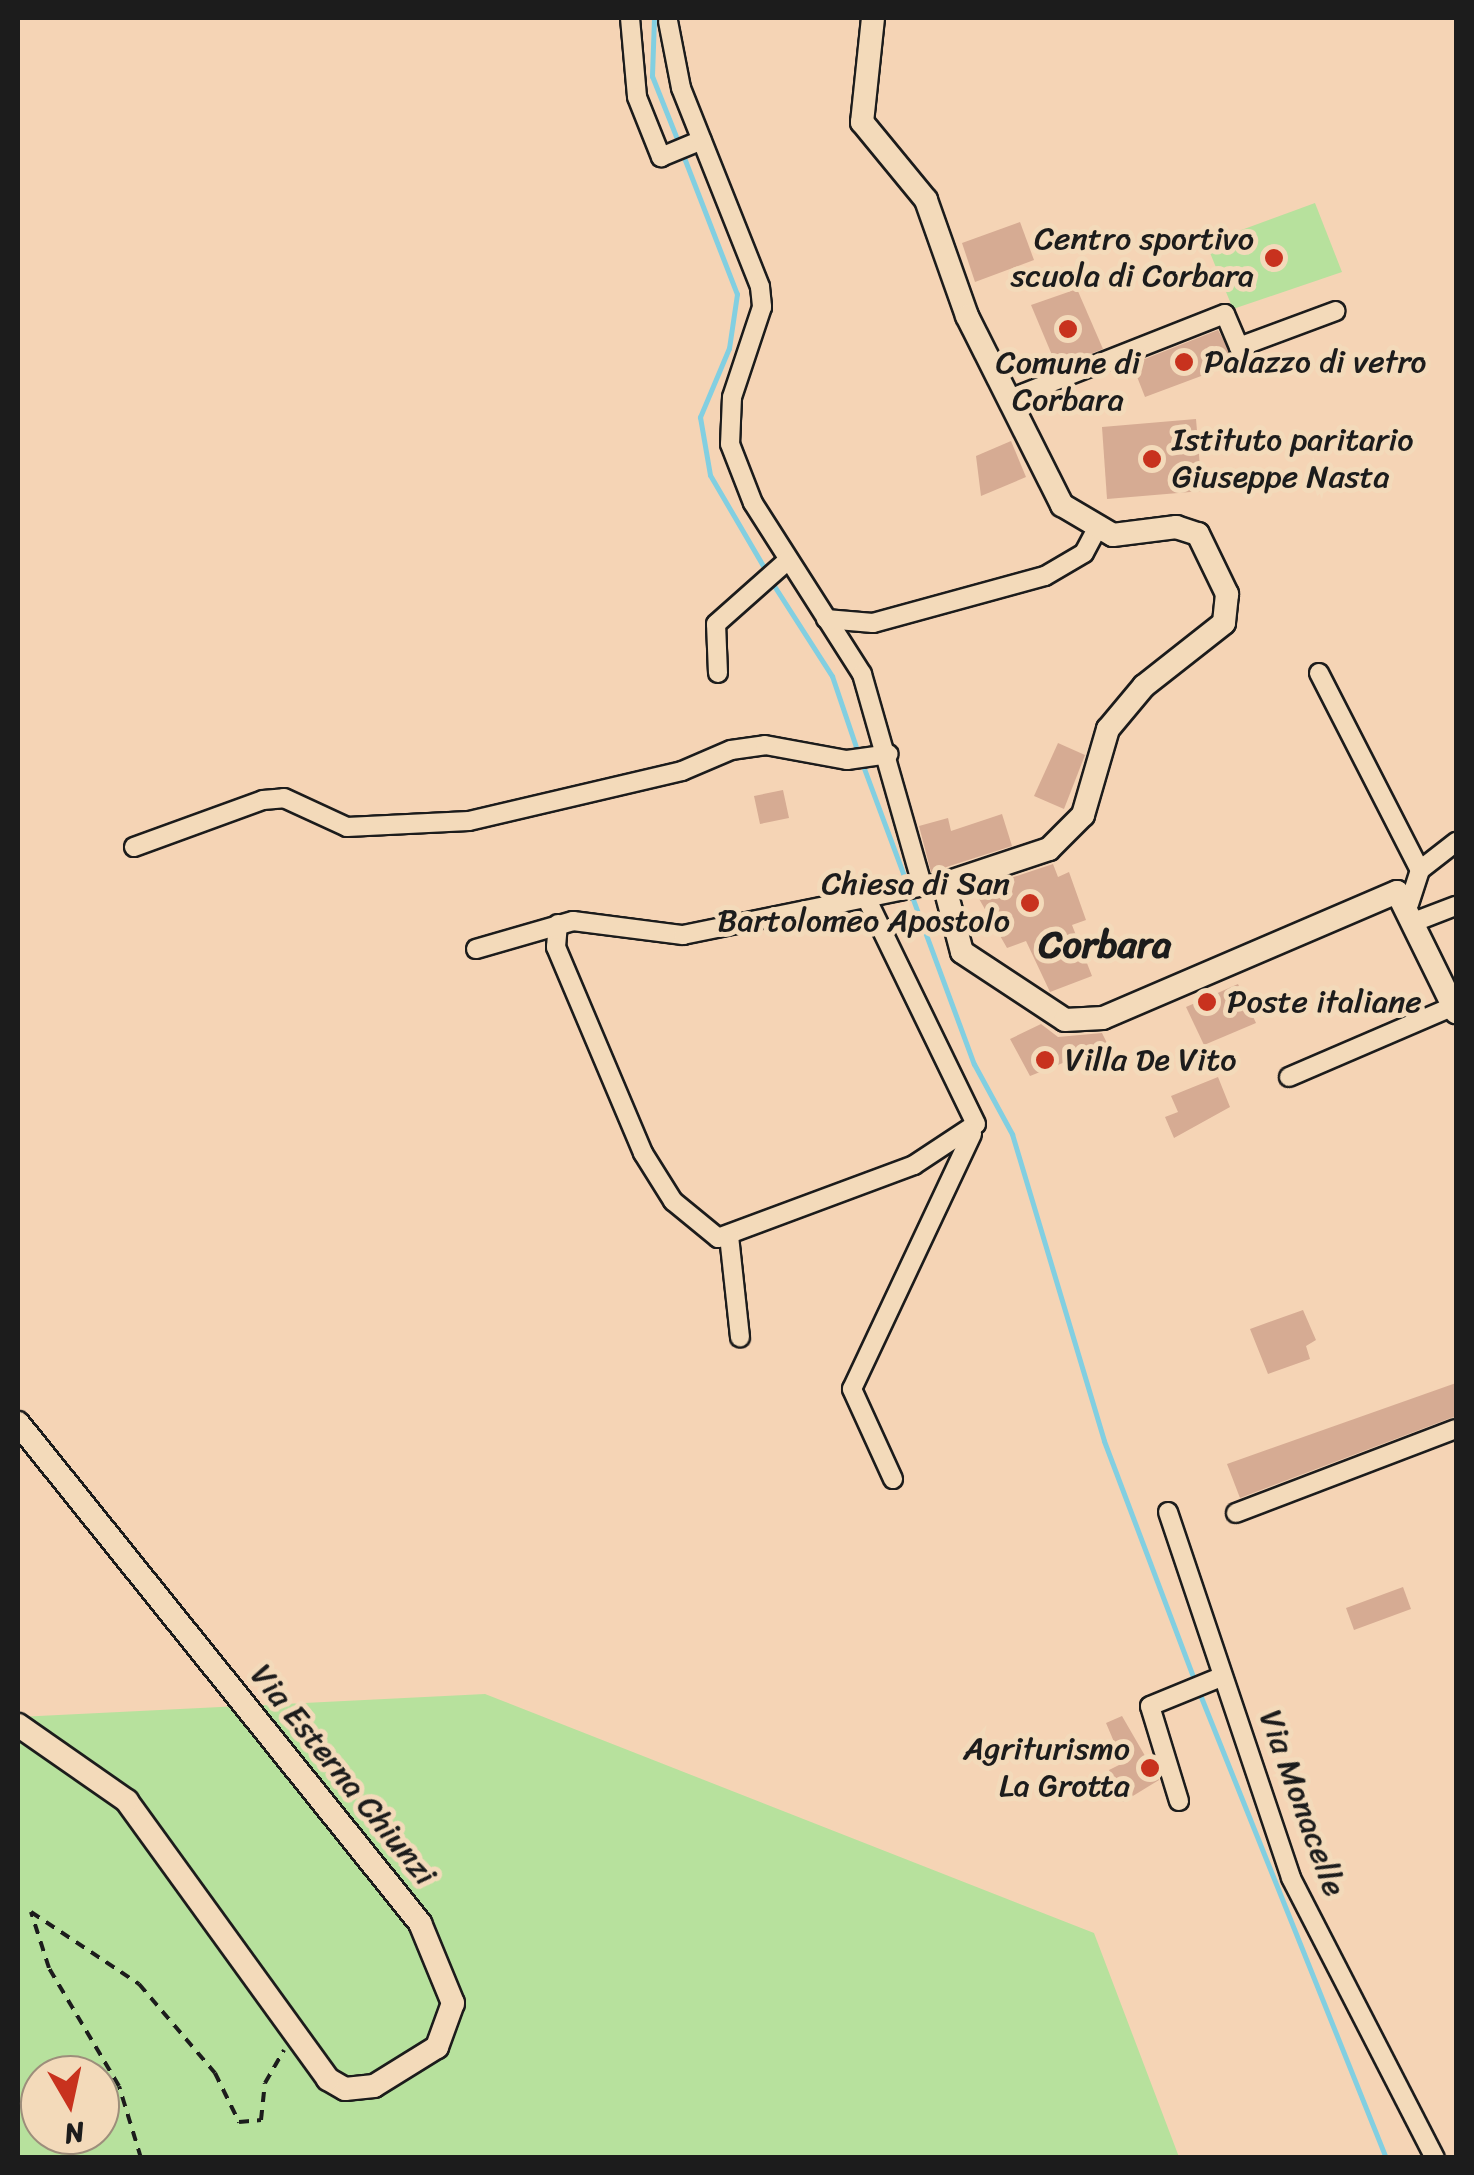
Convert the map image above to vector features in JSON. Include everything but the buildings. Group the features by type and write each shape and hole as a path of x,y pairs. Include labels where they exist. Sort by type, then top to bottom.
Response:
{"main road":[{"path":"874,18 862,122 926,200 1009,399 1062,506 1096,530 1198,534 1228,594 1224,623 1144,686 1108,729 1083,814 1049,848 933,884 962,952 1065,1020 1102,1018 1408,906 1455,1010"},
{"name":"Via Esterna Chiunzi","path":"18,1423 162,1610 338,1809 438,1953 453,2004 449,2027 395,2077 346,2089 288,2030 127,1801 18,1725"}],"street":[{"path":"630,18 636,97 661,157 702,140"},
{"path":"476,949 558,924 683,935 933,884 862,674 826,619 775,571 730,444 732,397 762,307 702,140 668,21"},
{"path":"1009,399 1224,314 1239,347 1336,312"},
{"path":"826,619 873,623 1045,576 1084,553 1096,530"},
{"path":"718,674 716,624 775,571"},
{"path":"1319,673 1420,870"},
{"path":"134,847 263,800 284,798 347,826 469,821 748,747 846,760 889,754"},
{"path":"1456,842 1420,870 1408,906 1456,906"},
{"path":"866,898 972,1131 852,1389 893,1479"},
{"path":"558,924 556,947 643,1153 697,1228 729,1236 972,1131"},
{"path":"1288,1077 1455,1010"},
{"path":"729,1236 740,1337"},
{"path":"1236,1512 1456,1429"},
{"name":"Via Monacelle","path":"1168,1512 1290,1878 1435,2158"},
{"path":"1179,1800 1150,1706 1221,1678"}],"path":[{"path":"141,2158 120,2086 49,1968 32,1912 139,1984 215,2073 239,2122 261,2120 288,2030"}],"green space":[{"name":"Centro sportivo scuola di Corbara","path":"1315,203 1342,272 1233,309 1206,243"},
{"path":"485,1694 1094,1933 1179,2157 18,2158 18,1717"}],"waterway":[{"path":"654,18 652,76 679,144"},
{"path":"683,155 737,294 729,348 700,417 710,475 766,571"},
{"path":"771,581 832,676 858,753"},
{"path":"862,763 907,884"},
{"path":"911,894 974,1064 1012,1134 1104,1441 1195,1682"},
{"path":"1199,1692 1386,2158"}],"place":[{"name":"Centro sportivo scuola di Corbara","path":"1274,258"},
{"name":"Comune di Corbara","path":"1068,329"},
{"name":"Palazzo di vetro","path":"1184,362"},
{"name":"Istituto paritario Giuseppe Nasta","path":"1152,459"},
{"name":"Chiesa di San Bartolomeo Apostolo","path":"1030,903"},
{"name":"Poste italiane","path":"1207,1002"},
{"name":"Villa De Vito","path":"1045,1060"},
{"name":"Agriturismo La Grotta","path":"1150,1768"}],"district":[{"name":"Corbara","path":"1105,945"}]}
